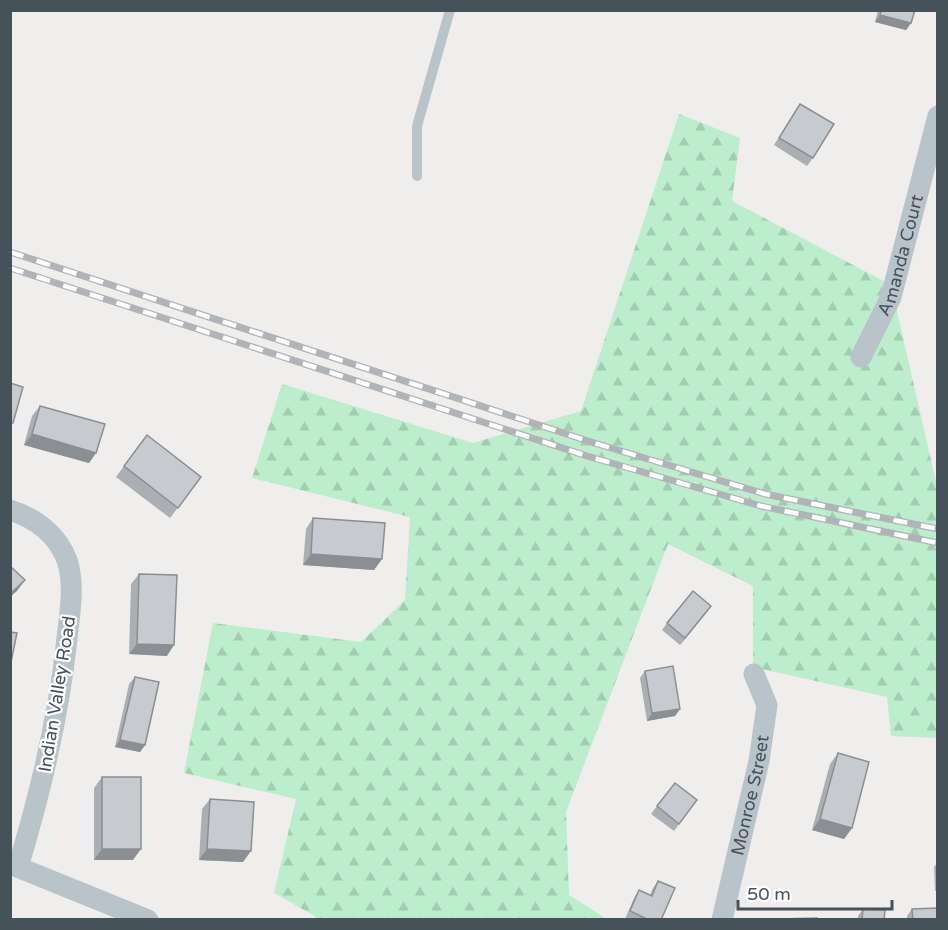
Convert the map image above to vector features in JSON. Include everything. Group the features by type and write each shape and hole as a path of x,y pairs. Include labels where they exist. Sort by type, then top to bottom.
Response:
{"street":[{"name":"Amanda Court","path":"861,357 891,297 938,116"},
{"name":"Indian Valley Road","path":"10,510 25,515 43,526 56,540 66,559 71,578 71,604 63,679 50,752 36,807 14,865"},
{"name":"Monroe Street","path":"722,920 759,761 767,705 754,674"},
{"path":"14,865 148,920"}],"lane":[{"path":"417,176 417,126 450,10"}],"green space":[{"path":"679,114 740,138 732,201 891,285 937,486 937,738 891,736 887,697 753,667 753,586 668,544 566,812 569,895 607,919 315,919 315,916 274,893 296,799 184,773 213,623 361,642 405,600 410,517 252,478 282,384 473,443 581,411"}],"building":[{"path":"881,10 915,10 911,23 880,15"},
{"path":"800,104 834,124 813,158 779,138"},
{"path":"10,383 23,387 13,423 10,423"},
{"path":"40,406 105,424 96,453 32,434"},
{"path":"147,435 201,477 178,508 124,466"},
{"path":"313,518 385,523 382,559 311,554"},
{"path":"10,566 25,580 10,594"},
{"path":"139,574 177,575 174,645 137,644"},
{"path":"693,591 711,606 685,638 667,623"},
{"path":"10,632 17,633 10,667"},
{"path":"673,666 680,709 652,713 645,671"},
{"path":"135,677 159,682 145,745 120,740"},
{"path":"838,753 869,762 852,828 820,819"},
{"path":"102,777 141,777 141,849 102,849"},
{"path":"675,783 697,800 679,824 657,806"},
{"path":"210,799 254,802 251,851 207,849"},
{"path":"658,881 675,888 661,920 649,920 630,911 639,890 652,896"},
{"path":"938,908 938,920 913,920 912,909"},
{"path":"863,909 885,910 884,920 862,920"},
{"path":"817,918 817,920 778,920 778,919"}],"railway":[{"path":"10,252 591,442 765,494 938,529"},
{"path":"10,268 587,456 761,506 938,543"}]}
